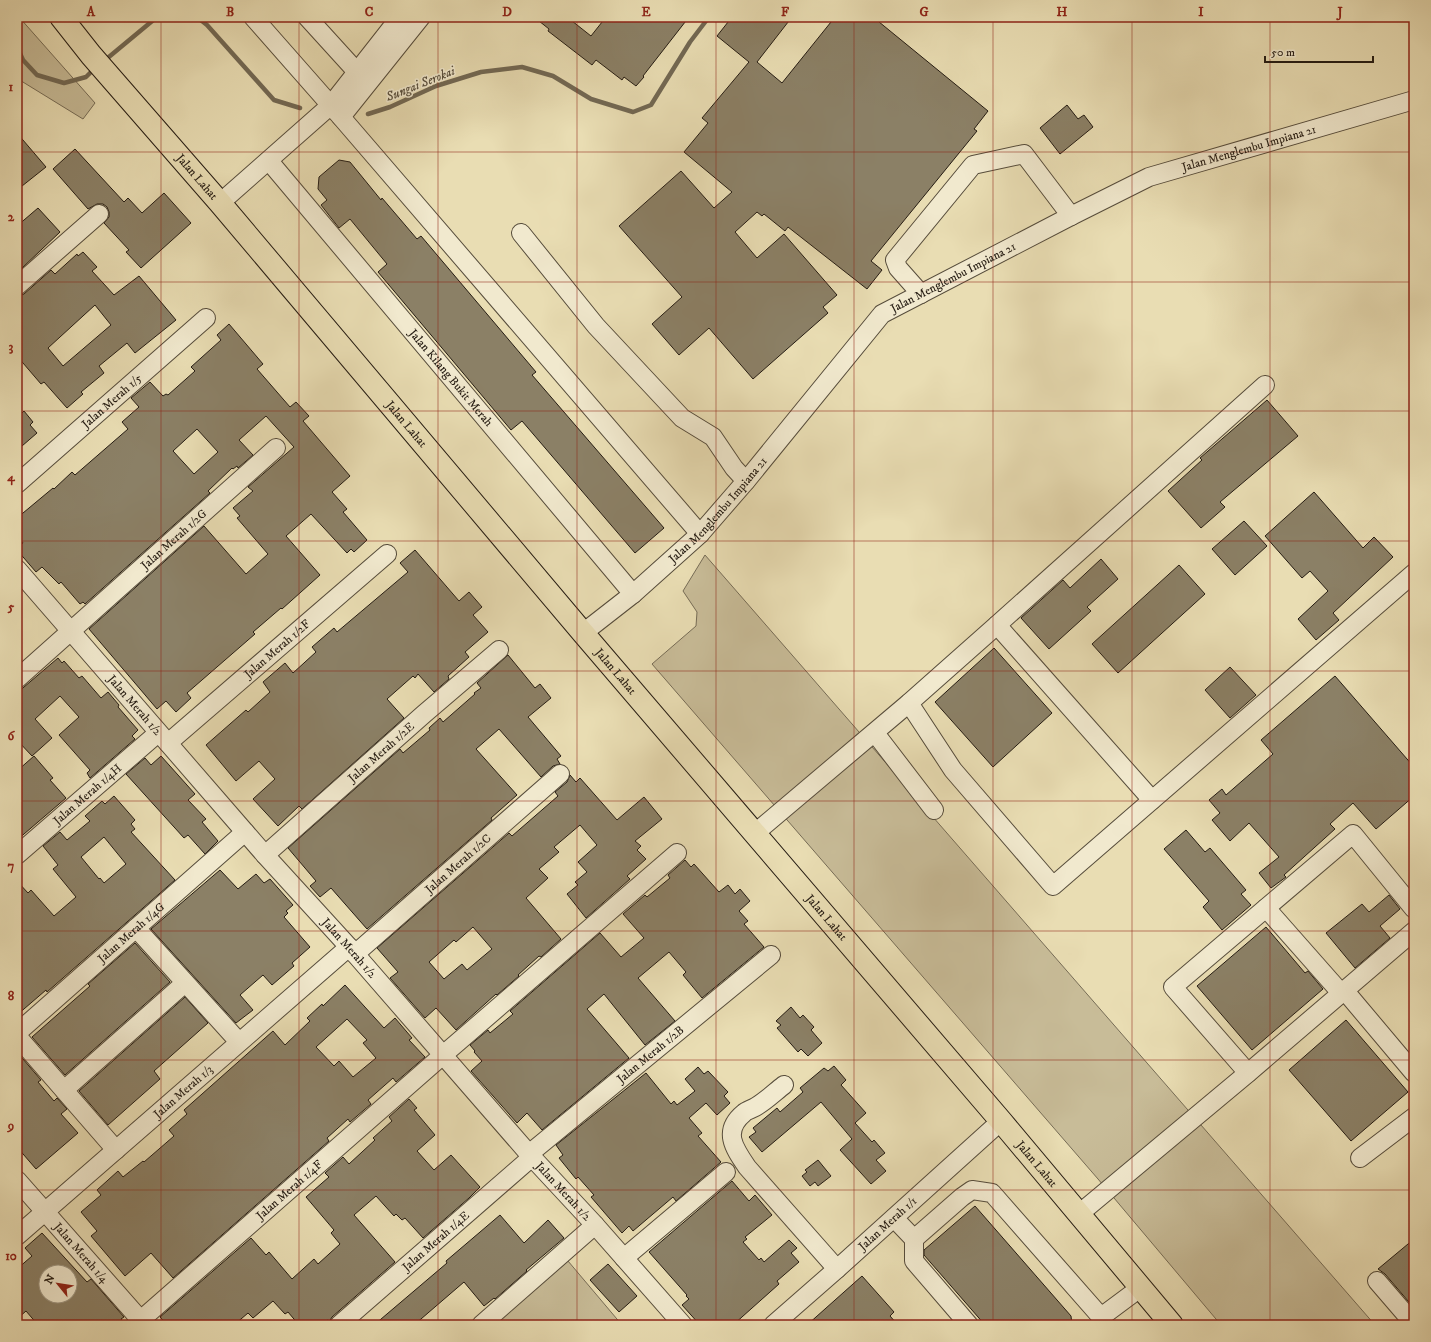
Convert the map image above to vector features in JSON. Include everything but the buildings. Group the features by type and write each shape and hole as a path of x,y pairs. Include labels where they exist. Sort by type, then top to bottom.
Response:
{"main road":[{"name":"Jalan Lahat","path":"66,19 91,55 107,74 220,203 582,633 1001,1121 1172,1325"}],"street":[{"path":"253,17 336,111 700,534"},
{"path":"307,17 357,72"},
{"path":"336,111 357,72 400,17"},
{"path":"220,203 269,161 336,111 421,17"},
{"name":"Jalan Menglembu Impiana 21","path":"582,633 633,594 700,534 746,481 882,314 1070,216 1149,177 1414,100"},
{"path":"921,294 898,268 895,260 973,165 1024,154 1070,216"},
{"name":"Jalan Kilang Bukit Merah","path":"269,161 633,594"},
{"path":"17,286 99,214"},
{"path":"521,234 596,326 682,418 713,438 721,447 734,468 746,481"},
{"name":"Jalan Merah 1/5","path":"17,484 206,318"},
{"path":"754,834 910,703 1265,385"},
{"name":"Jalan Merah 1/2G","path":"17,679 276,448"},
{"name":"Jalan Merah 1/2F","path":"163,738 387,554"},
{"name":"Jalan Merah 1/2","path":"17,569 265,855 352,950 531,1156 683,1325"},
{"path":"910,703 953,770 1053,886 1414,573"},
{"path":"997,625 1152,800"},
{"name":"Jalan Merah 1/2E","path":"265,855 499,650"},
{"path":"875,732 934,810"},
{"name":"Jalan Merah 1/4H","path":"17,856 163,738"},
{"name":"Jalan Merah 1/2C","path":"352,950 560,774"},
{"name":"Jalan Merah 1/4G","path":"17,1034 245,832"},
{"path":"1248,1073 1173,987 1353,834 1414,909"},
{"path":"443,1055 677,853"},
{"path":"1266,908 1343,992 1414,1073"},
{"path":"136,928 239,1042"},
{"path":"1078,1214 1248,1073 1414,931"},
{"name":"Jalan Merah 1/3","path":"17,1236 239,1042 352,950"},
{"name":"Jalan Merah 1/2B","path":"531,1156 771,955"},
{"path":"64,1090 185,983"},
{"path":"17,1034 116,1150"},
{"name":"Jalan Merah 1/4F","path":"140,1323 443,1055"},
{"path":"784,1085 757,1106 744,1113 733,1126 731,1136 735,1149 747,1167 837,1269"},
{"path":"1360,1158 1414,1116"},
{"name":"Jalan Merah 1/1","path":"773,1325 1001,1121"},
{"name":"Jalan Merah 1/4E","path":"339,1325 531,1156"},
{"path":"624,1258 726,1172"},
{"name":"Jalan Merah 1/4","path":"17,1180 140,1323"},
{"path":"914,1239 972,1190 992,1193 1098,1321 1140,1288"},
{"path":"894,1218 914,1239 914,1261 969,1325"},
{"path":"481,1325 595,1226"},
{"path":"1377,1281 1414,1324"}],"shaded area":[{"path":"17,17 19,17 95,103 83,119 18,79"},
{"path":"705,555 1375,1325 1221,1325 1098,1179 652,664 696,626 697,612 683,591"},
{"path":"568,1261 622,1325 493,1325"}],"waterway":[{"name":"Sungai Serokai","path":"104,61 157,17"},
{"name":"Sungai Serokai","path":"197,17 207,25 274,100 300,108"},
{"name":"Sungai Serokai","path":"368,114 390,107 436,86 481,72 522,67 553,76 591,99 633,112 651,105 690,42 709,17"},
{"name":"Sungai Serokai","path":"17,47 23,60 37,75 64,83 86,77 95,68"}]}
